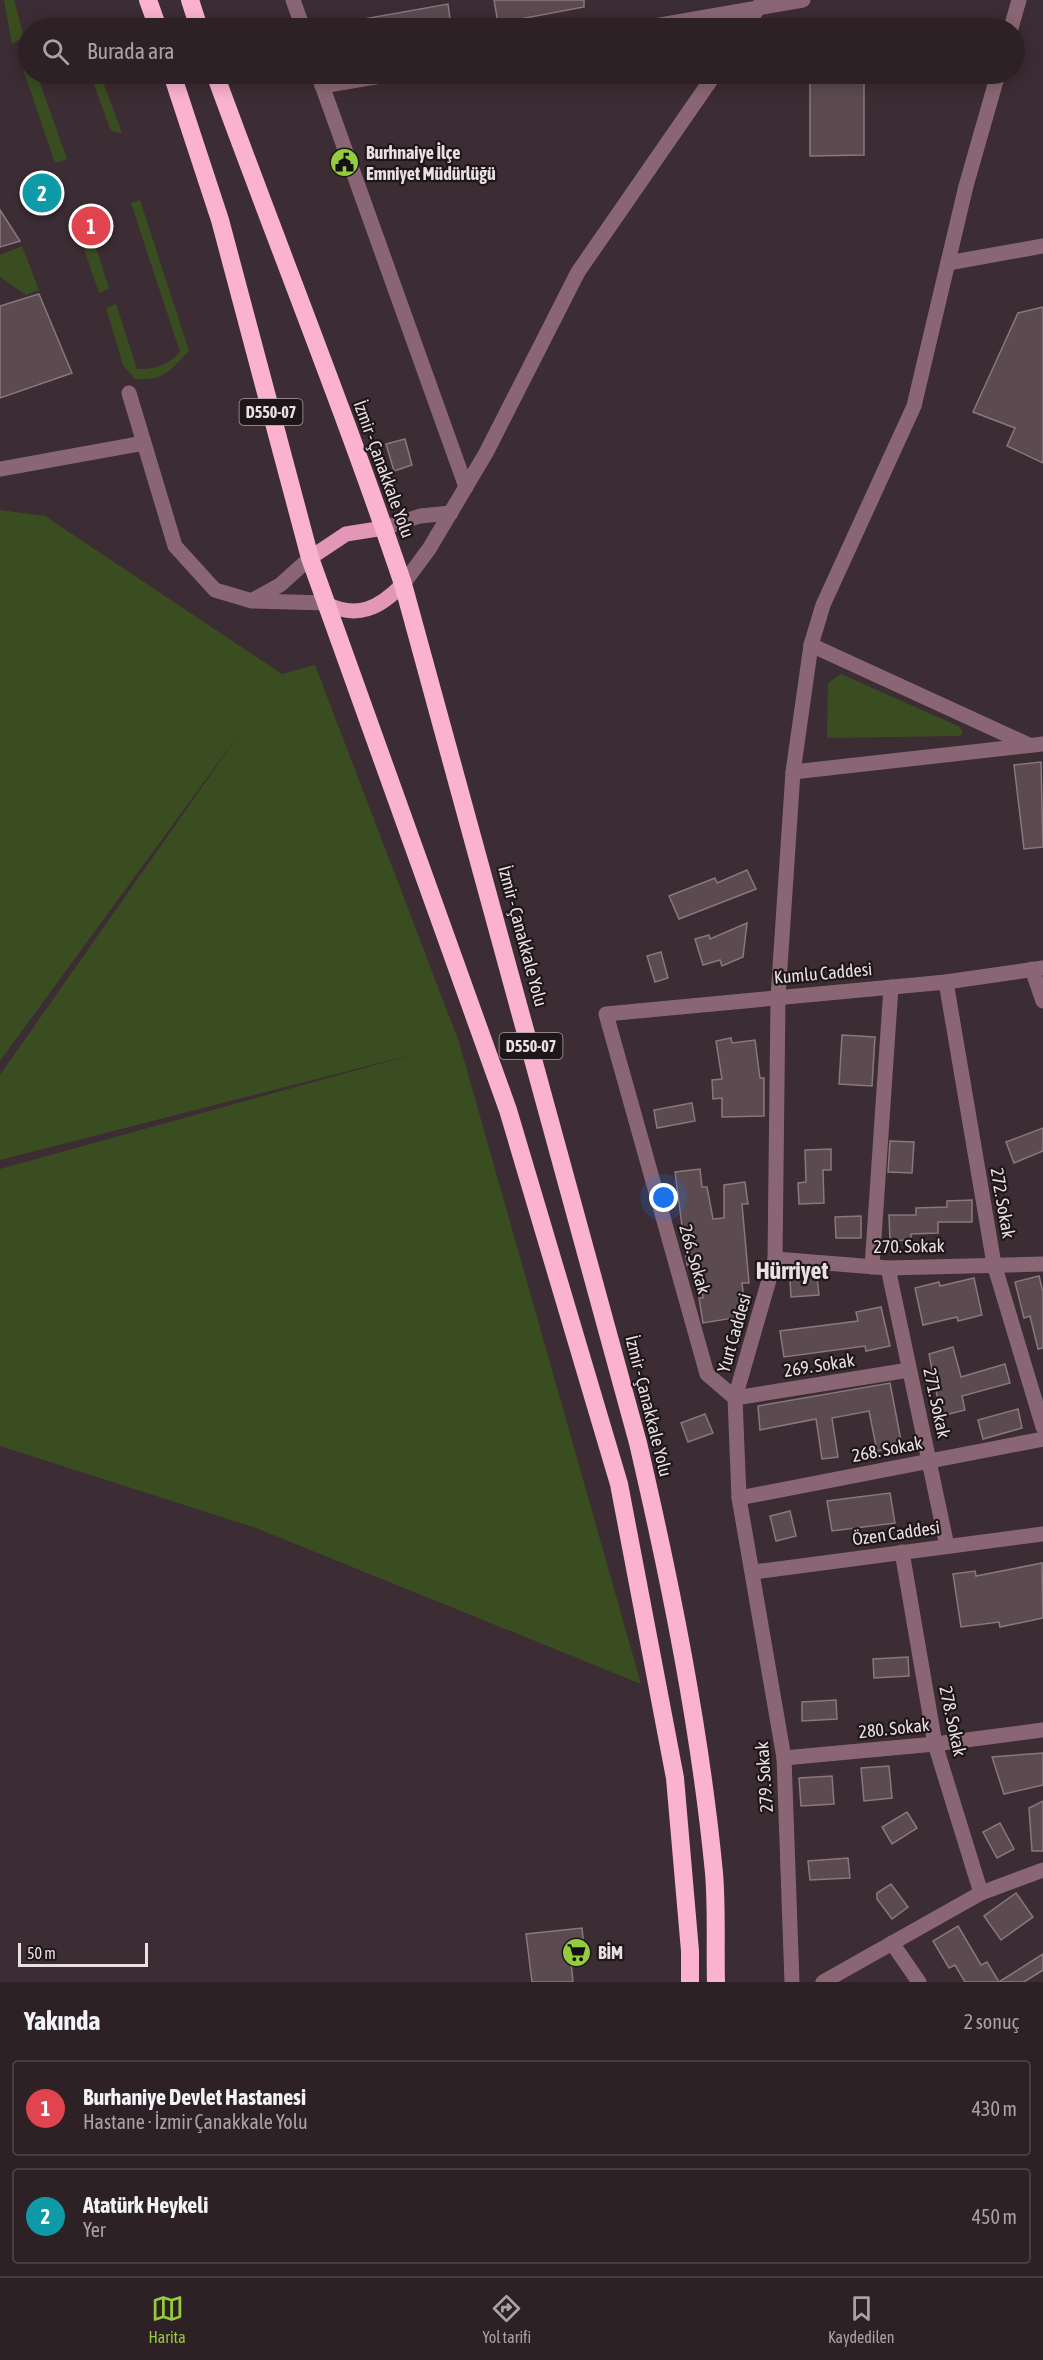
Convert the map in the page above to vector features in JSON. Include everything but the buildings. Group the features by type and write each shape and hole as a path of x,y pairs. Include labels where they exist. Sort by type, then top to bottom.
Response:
{"highway":[{"path":"148,0 154,18"},
{"path":"190,0 196,18"},
{"name":"D550-07","path":"176,84 220,220 310,558 508,1110 619,1484 674,1769 690,1951 690,1982"},
{"name":"İzmir - Çanakkale Yolu","path":"219,84 374,495 403,584 620,1374 663,1553 697,1733 714,1875 716,1982"}],"main road":[{"path":"310,558 346,534 384,528"},
{"path":"325,603 343,611 366,611 386,600 403,584"}],"street":[{"path":"293,0 299,18"},
{"path":"692,18 761,4 802,0"},
{"path":"1014,18 1019,0"},
{"path":"752,18 761,4"},
{"path":"321,84 466,487"},
{"path":"403,584 429,549 486,453 578,272 708,84"},
{"name":"Yurt Caddesi","path":"754,1572 739,1498 735,1398 775,1259 778,997 793,772 811,645 823,605 914,406 948,263 995,84"},
{"path":"948,263 1043,246"},
{"path":"129,393 175,546 215,590 252,601 325,603"},
{"path":"0,469 144,443"},
{"path":"384,528 420,516 451,513"},
{"path":"252,601 280,585 310,558"},
{"path":"811,645 1036,745"},
{"path":"793,772 1036,745"},
{"path":"1038,969 1043,1001"},
{"name":"Kumlu Caddesi","path":"606,1014 946,982 1038,969"},
{"name":"272. Sokak","path":"946,982 994,1264 1043,1427"},
{"path":"872,1267 891,987"},
{"name":"266. Sokak","path":"606,1014 706,1374 735,1398"},
{"name":"270. Sokak","path":"775,1259 888,1268 1043,1264"},
{"name":"271. Sokak","path":"888,1268 947,1546"},
{"name":"269. Sokak","path":"735,1398 909,1370"},
{"name":"268. Sokak","path":"739,1498 1043,1439"},
{"name":"Özen Caddesi","path":"754,1572 1043,1534"},
{"name":"278. Sokak","path":"902,1552 935,1744 981,1893"},
{"name":"279. Sokak","path":"754,1572 784,1758 792,1982"},
{"name":"280. Sokak","path":"784,1758 935,1744 1043,1730"},
{"path":"823,1982 981,1893 1041,1875"},
{"path":"892,1943 919,1982"}],"green space":[{"path":"4,0 14,0 19,18 18,40 12,44"},
{"path":"28,84 41,84 67,159 55,163"},
{"path":"94,84 104,84 122,133 111,131"},
{"path":"37,171 42,172 54,210 47,213 32,194 31,182"},
{"path":"140,200 189,351 166,373 153,378 135,379 123,365 106,308 116,304 137,369 160,366 180,352 131,203"},
{"path":"85,214 109,288 99,293 76,226"},
{"path":"22,246 39,290 26,295 0,277 0,255"},
{"path":"0,510 45,516 282,674 315,665 459,1042 641,1684 256,1528 0,1446 0,1169 415,1054 0,1160 0,1075 242,730 0,1061"},
{"path":"841,674 960,727 963,733 959,736 827,738 828,683"}],"place":[{"name":"Burhnaiye İlçe Emniyet Müdürlüğü","path":"345,162"},
{"name":"Atatürk Heykeli","path":"42,193"},
{"name":"Burhaniye Devlet Hastanesi","path":"91,226"},
{"name":"BİM","path":"577,1952"}],"district":[{"name":"Hürriyet","path":"792,1270"}]}
